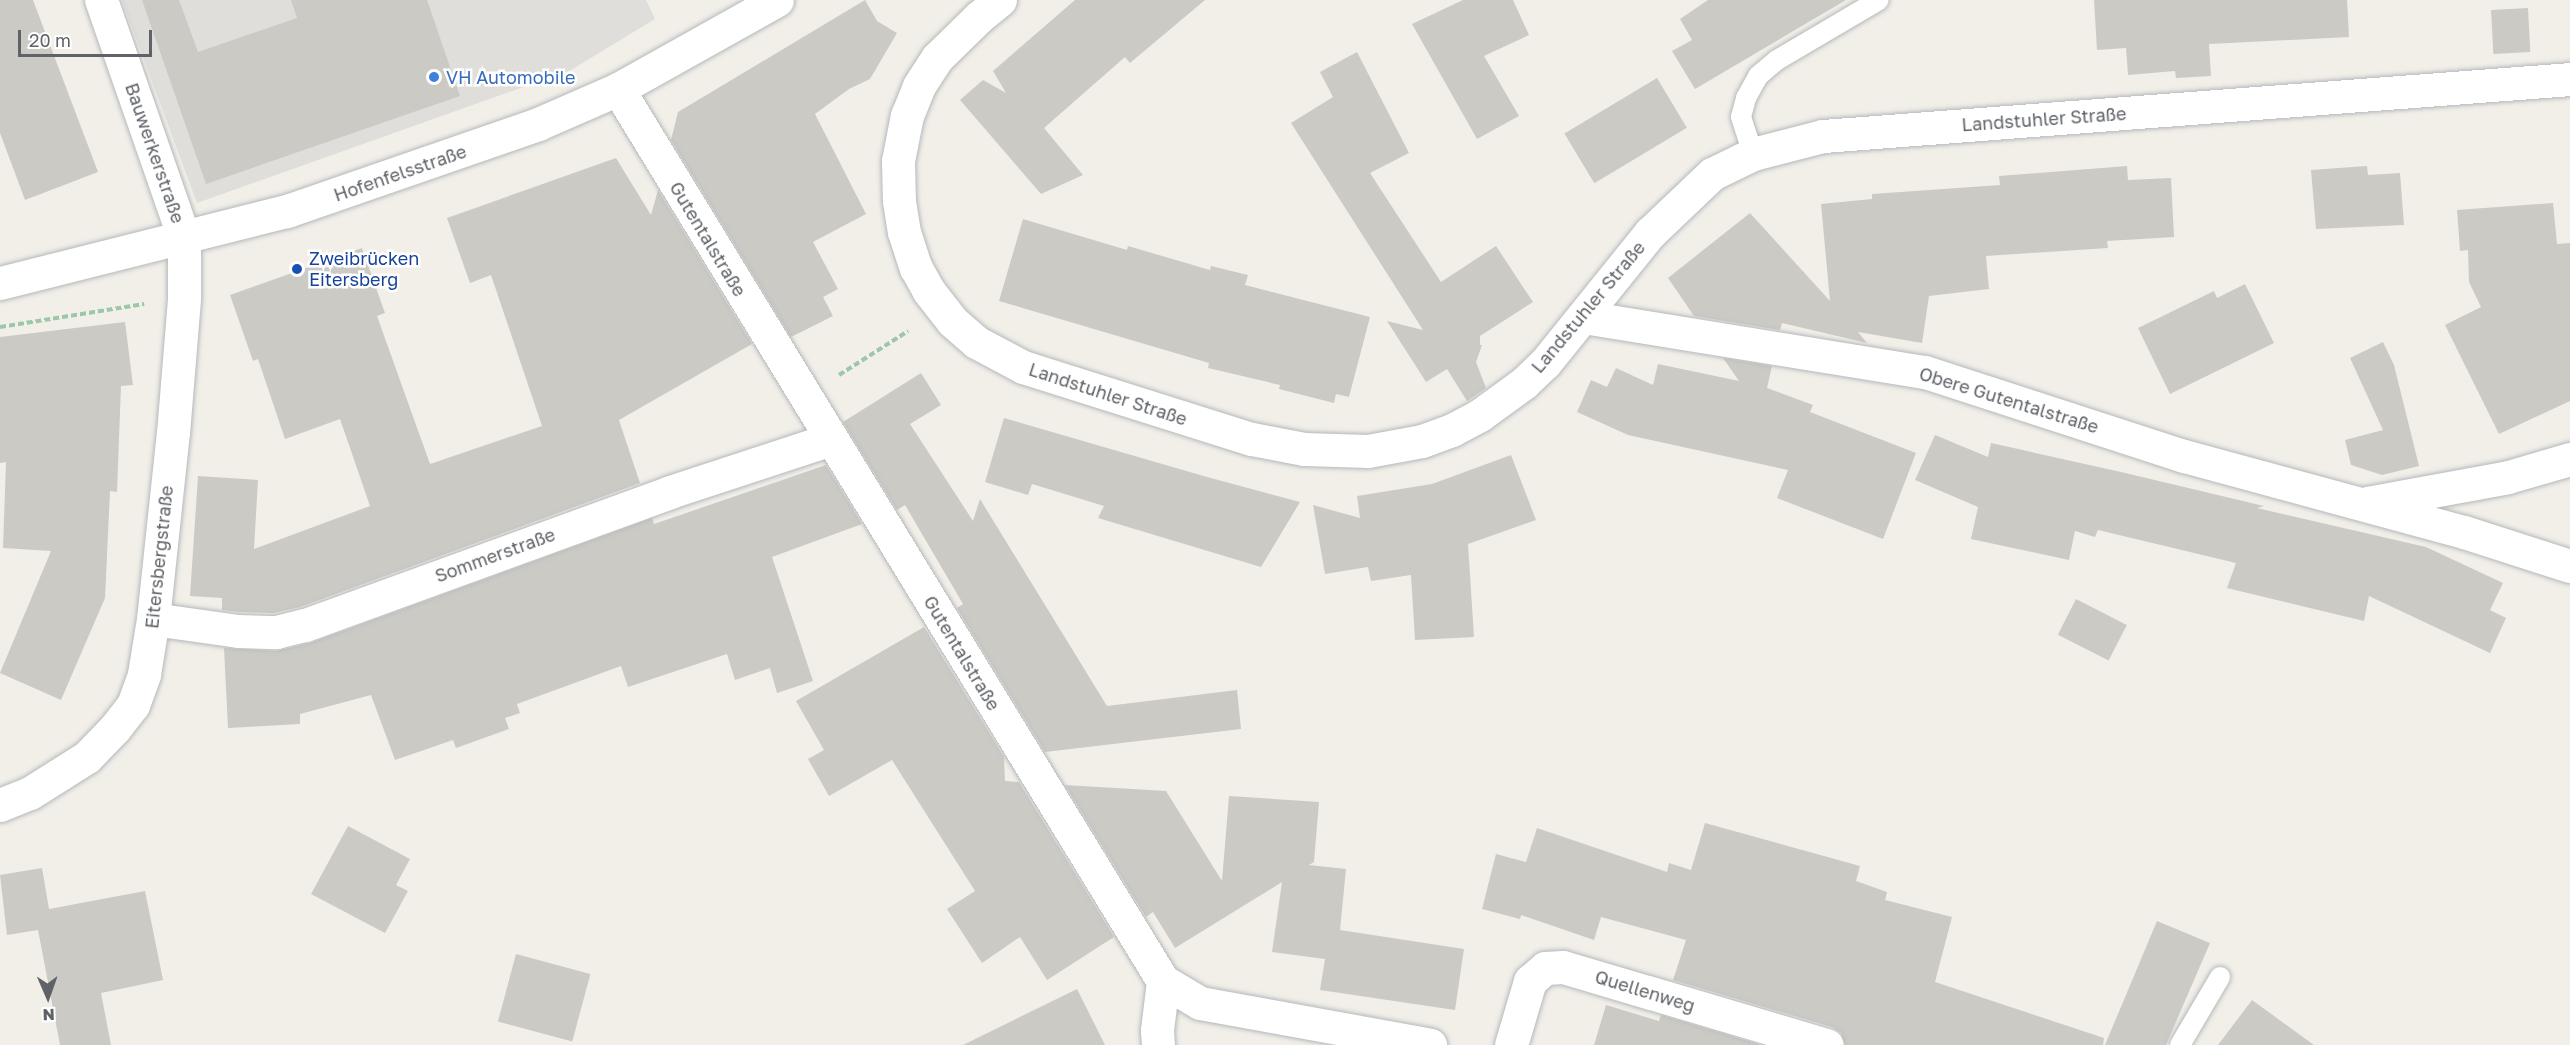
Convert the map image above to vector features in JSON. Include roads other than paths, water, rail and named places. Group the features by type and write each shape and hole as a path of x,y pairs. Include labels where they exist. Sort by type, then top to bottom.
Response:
{"street":[{"name":"Bauwerkerstraße","path":"101,0 184,238"},
{"name":"Hofenfelsstraße","path":"0,283 287,212 538,124 618,89 777,0"},
{"name":"Landstuhler Straße","path":"1000,0 937,58 919,86 907,115 898,161 899,201 904,232 916,268 942,310 976,342 999,356 1048,376 1252,439 1304,449 1368,451 1422,441 1452,430 1480,415 1524,383 1584,317 1650,233 1712,174 1753,154 1823,136 2570,79"},
{"name":"Gutentalstraße","path":"618,89 1163,981 1200,1003 1430,1045"},
{"name":"Eitersbergstraße","path":"0,805 30,793 87,757 133,705 144,674 153,619 173,433 184,298 184,238"},
{"name":"Obere Gutentalstraße","path":"1584,317 1925,372 2184,456 2464,532 2570,566"},
{"name":"Sommerstraße","path":"153,619 238,632 276,632 324,618 670,492 831,439"},
{"name":"Obere Gutentalstraße","path":"2357,504 2508,477 2570,459"},
{"name":"Quellenweg","path":"1511,1045 1530,981 1545,968 1563,967 1827,1045"},
{"path":"1158,1045 1157,1030 1163,981"}],"lane":[{"path":"1753,154 1741,117 1746,98 1758,76 1778,60 1879,0"},
{"path":"2180,1045 2220,977"}],"place":[{"name":"VH Automobile","path":"434,77"},
{"name":"Zweibrücken Eitersberg","path":"297,269"}]}
